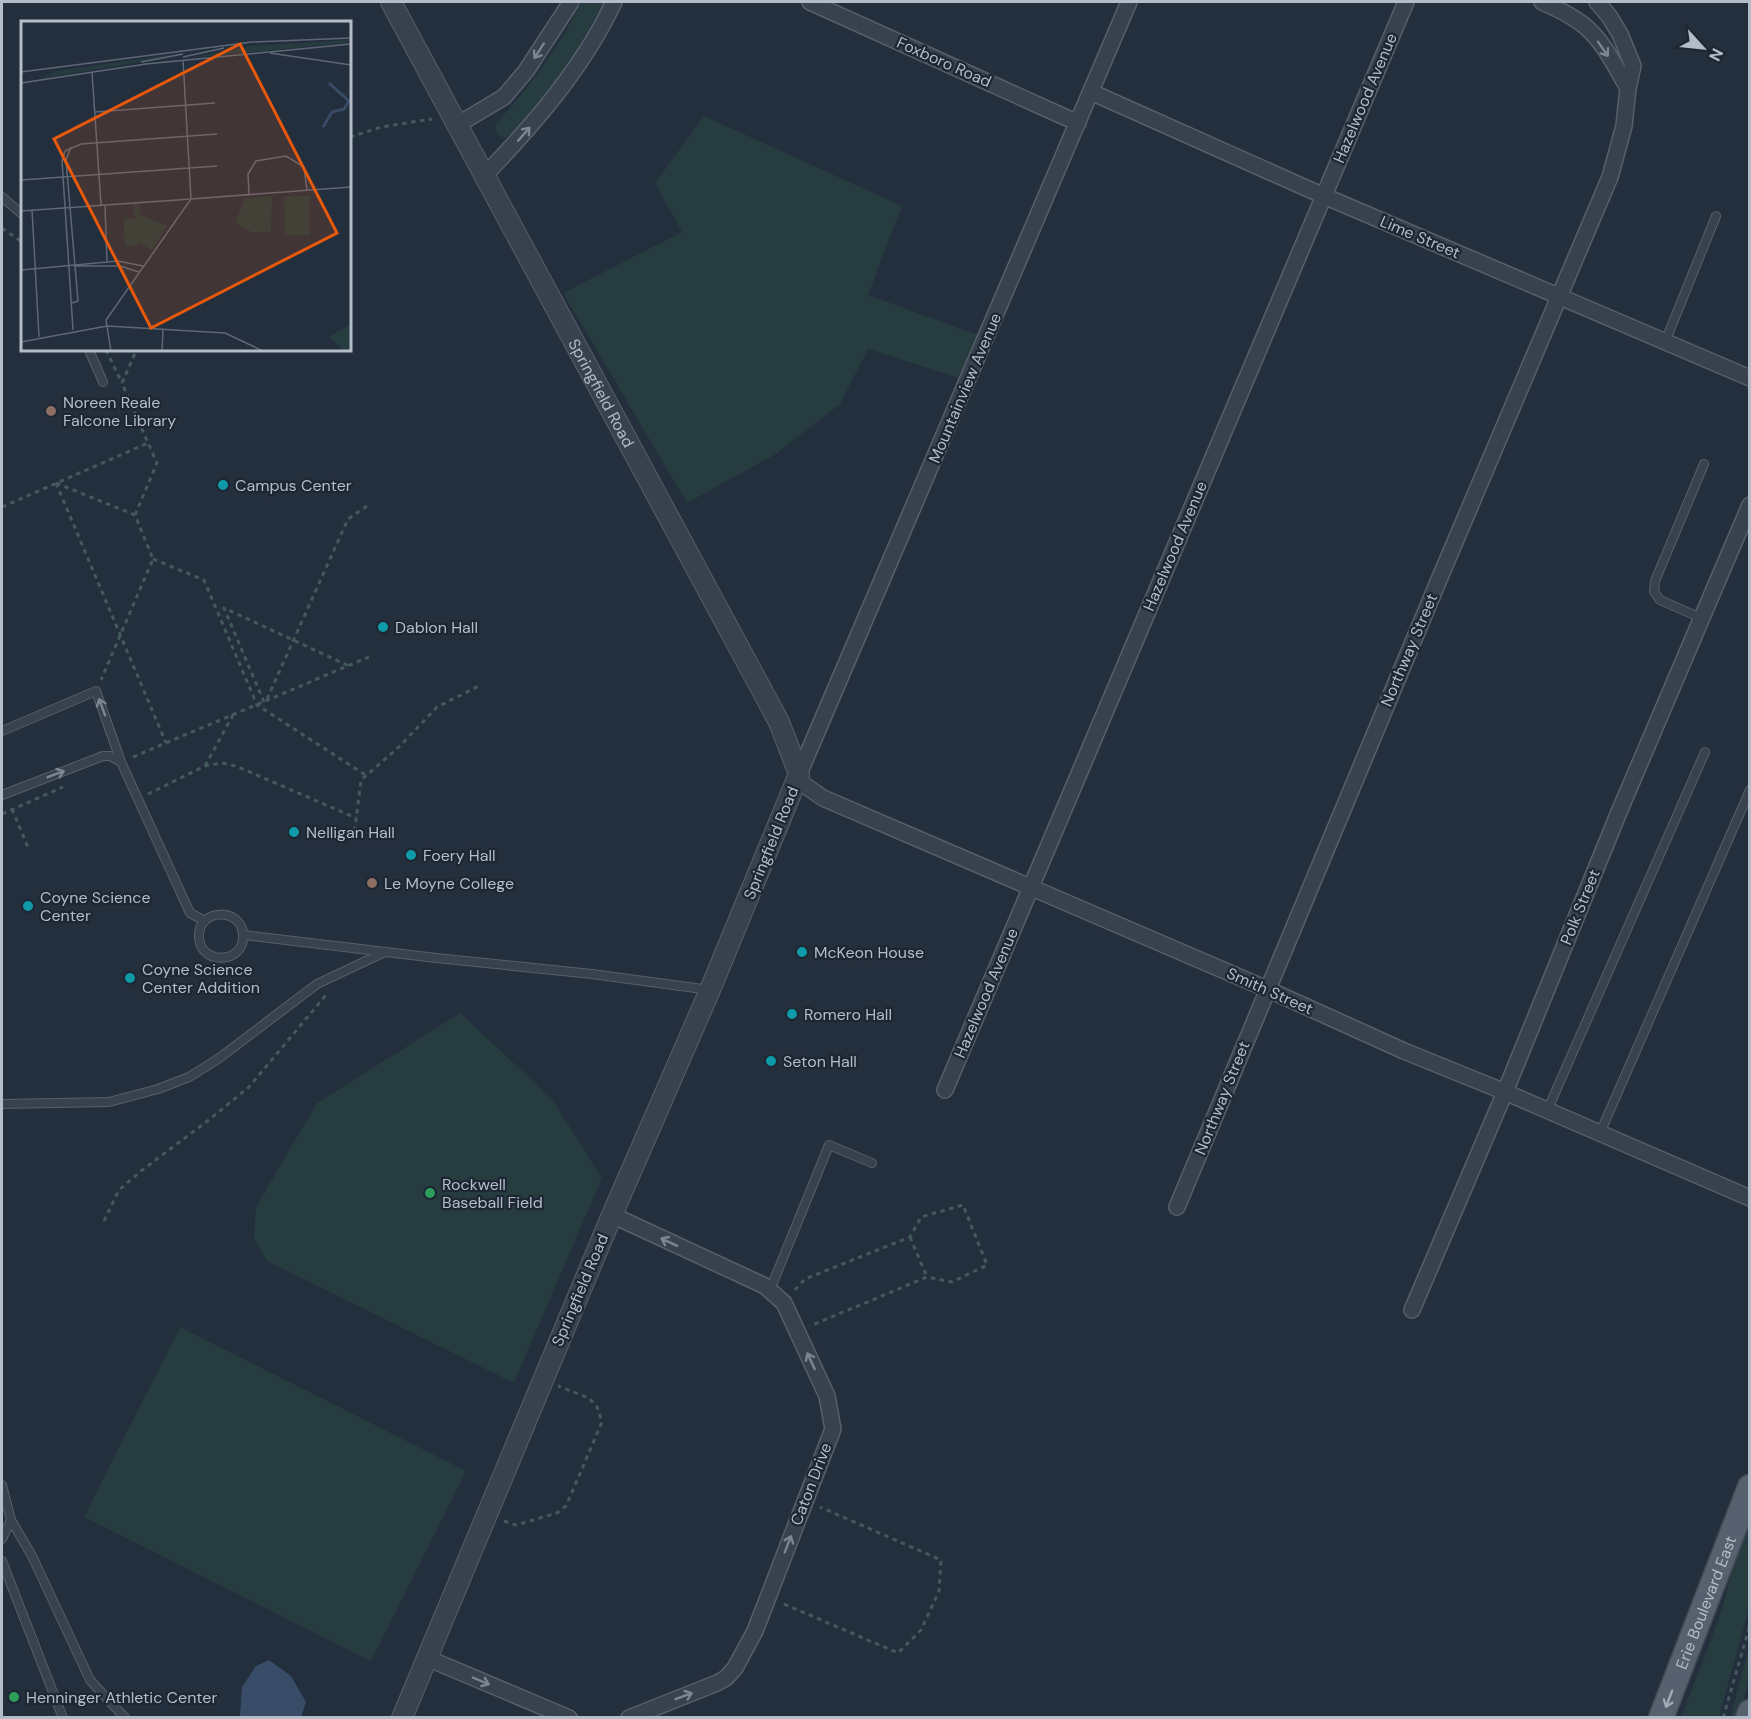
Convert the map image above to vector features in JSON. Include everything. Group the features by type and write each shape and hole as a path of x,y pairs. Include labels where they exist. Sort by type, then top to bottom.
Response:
{"main road":[{"name":"Erie Boulevard East","path":"1662,1718 1749,1487"},
{"path":"1748,1718 1749,1712"}],"street":[{"name":"Springfield Road","path":"390,2 779,722 799,774 402,1718"},
{"path":"454,121 504,97 526,71 571,2"},
{"path":"484,176 525,134 572,75 614,2"},
{"name":"Foxboro Road","path":"810,2 1078,123"},
{"name":"Mountainview Avenue","path":"799,774 1130,2"},
{"name":"Hazelwood Avenue","path":"945,1090 1406,2"},
{"path":"1542,2 1587,27 1604,48 1628,88"},
{"name":"Northway Street","path":"1177,1207 1610,177 1623,126 1633,66 1620,34 1597,2"},
{"path":"1587,27 1609,16"},
{"name":"Lime Street","path":"1091,92 1749,378"},
{"name":"Polk Street","path":"1412,1310 1505,1092 1618,812 1749,505"},
{"name":"Smith Street","path":"799,774 803,784 823,798 1267,989 1404,1051 1505,1092 1749,1198"},
{"name":"Caton Drive","path":"612,1215 765,1286 784,1303 827,1396 833,1429 768,1597 735,1668 726,1678 717,1683 629,1718"},
{"path":"427,1658 569,1718"}],"lane":[{"path":"2,197 21,213"},
{"path":"1665,342 1716,216"},
{"path":"89,351 103,382"},
{"path":"1701,618 1660,600 1654,592 1655,581 1704,464"},
{"path":"2,731 96,691 122,762 190,913 205,921"},
{"path":"1547,1111 1705,752"},
{"path":"2,785 3,795 103,756 110,756 122,762"},
{"path":"1600,1134 1749,790"},
{"path":"223,914 232,916 239,922 243,935 240,949 224,958 215,958 207,954 201,946 199,937 200,928 205,921 213,915 223,914"},
{"path":"243,935 592,974 710,990"},
{"path":"2,1104 109,1102 158,1089 189,1077 218,1059 318,984 385,952"},
{"path":"770,1290 829,1145 872,1163"},
{"path":"2,1485 11,1520 32,1556 90,1680 125,1718"},
{"path":"2,1513 11,1520"},
{"path":"2,1539 11,1520"},
{"path":"2,1561 63,1718"}],"path":[{"path":"351,137 381,127 454,121"},
{"path":"2,228 21,241"},
{"path":"106,351 157,463 135,515 153,559 204,580 257,705 367,776"},
{"path":"122,383 137,351"},
{"path":"2,507 148,443"},
{"path":"56,483 135,515"},
{"path":"56,483 166,743"},
{"path":"265,701 348,519 367,506"},
{"path":"96,691 153,559"},
{"path":"265,701 224,608 349,666"},
{"path":"122,762 369,657"},
{"path":"340,843 355,828 361,780 400,746 436,707 481,685"},
{"path":"205,766 233,714"},
{"path":"138,799 205,766 222,763 236,766 356,818"},
{"path":"2,814 66,786"},
{"path":"12,809 29,850"},
{"path":"104,1221 120,1190 249,1087 326,995 318,984"},
{"path":"784,1303 805,1279 910,1237 921,1217 963,1205 987,1265 952,1282 927,1277 797,1332"},
{"path":"910,1237 927,1277"},
{"path":"487,1514 516,1525 557,1513 566,1506 602,1422 597,1407 590,1398 543,1380"},
{"path":"768,1597 898,1653 921,1630 939,1591 940,1560 805,1501"},
{"path":"1723,1718 1749,1625"}],"green space":[{"path":"582,2 604,2 574,55 548,91 510,135 506,138 501,136 496,131 496,123 544,65"},
{"path":"704,116 902,206 868,295 978,335 959,378 868,349 840,404 776,454 687,503 563,293 682,232 655,183"},
{"name":"Rockwell Baseball Field","path":"460,1013 552,1099 602,1178 514,1383 267,1261 254,1238 256,1207 317,1103"},
{"path":"180,1327 466,1471 371,1661 84,1517"},
{"path":"1749,1512 1749,1608 1719,1717 1681,1718 1721,1613"},
{"path":"1749,1648 1749,1680 1739,1717 1730,1718"}],"water":[{"path":"269,1660 291,1676 306,1702 301,1717 240,1717 242,1687 256,1666"}],"place":[{"name":"Noreen Reale Falcone Library","path":"51,411"},
{"name":"Campus Center","path":"223,485"},
{"name":"Dablon Hall","path":"383,627"},
{"name":"Nelligan Hall","path":"294,832"},
{"name":"Foery Hall","path":"411,855"},
{"name":"Le Moyne College","path":"372,883"},
{"name":"Coyne Science Center","path":"28,906"},
{"name":"McKeon House","path":"802,952"},
{"name":"Coyne Science Center Addition","path":"130,978"},
{"name":"Romero Hall","path":"792,1014"},
{"name":"Seton Hall","path":"771,1061"},
{"name":"Rockwell Baseball Field","path":"430,1193"},
{"name":"Henninger Athletic Center","path":"14,1697"}]}
